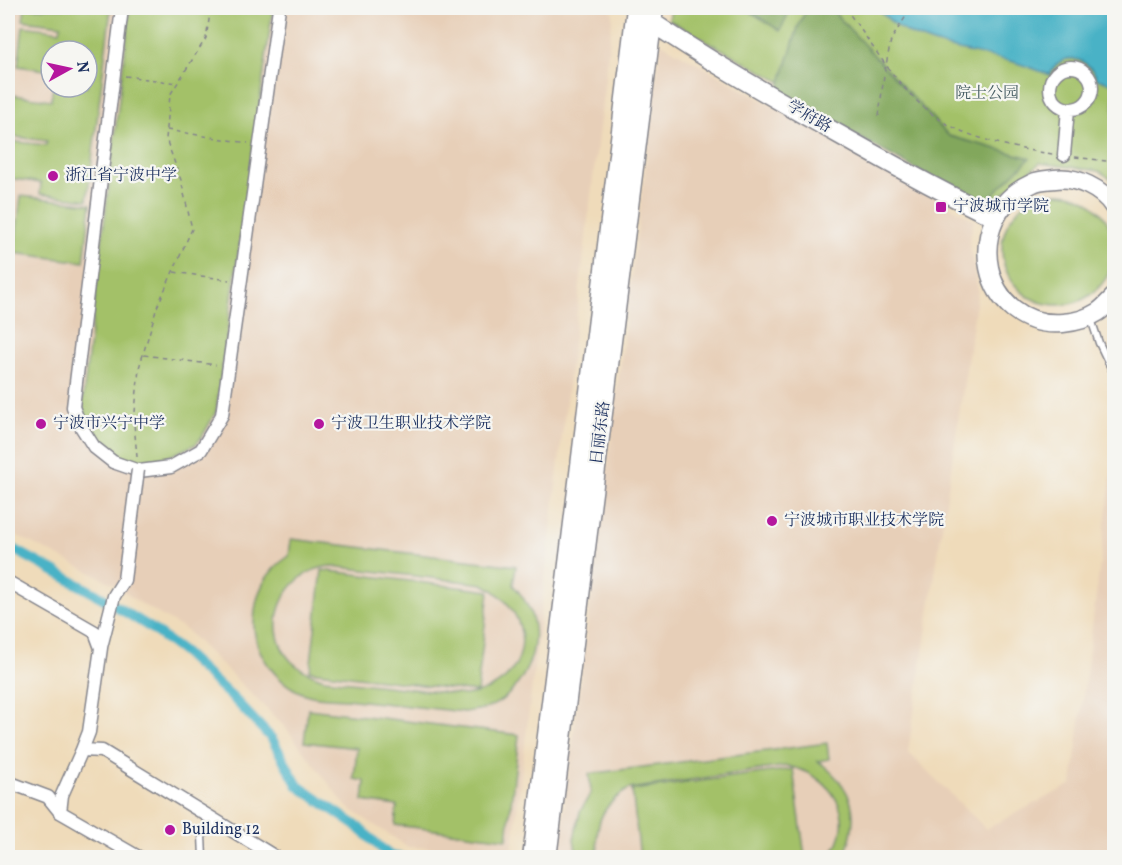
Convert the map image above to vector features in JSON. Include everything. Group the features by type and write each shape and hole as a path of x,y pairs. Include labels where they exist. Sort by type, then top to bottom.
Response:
{"main road":[{"name":"学府路","path":"634,9 653,15 692,49 812,119 945,194 994,217"},
{"name":"日丽东路","path":"532,858 634,9"},
{"name":"日丽东路","path":"547,858 653,15"},
{"path":"1114,207 1110,199 1087,184 1061,178 1034,182 1011,195 994,217 987,239 987,263 994,286 1009,305 1029,318 1052,324 1076,322 1098,312 1114,297"}],"street":[{"path":"122,8 73,407 80,425 94,447 113,462 139,471 171,467 201,450 222,415 279,8"},
{"path":"1064,155 1068,109"},
{"path":"60,812 62,795 89,732 100,648 114,596 124,580 138,474"},
{"path":"8,582 95,632 100,648"},
{"path":"82,750 102,751 277,858"},
{"path":"8,782 48,797 60,812 140,858"}],"lane":[{"path":"1090,316 1099,343 1114,374"},
{"path":"203,858 202,835 222,824"}],"path":[{"path":"138,474 134,423 139,368 157,307 192,229 181,180 165,139 170,95 206,38 211,8"},
{"path":"845,8 886,65 918,101 940,120 968,133 1032,151 1114,162"},
{"path":"879,116 891,40 911,8"},
{"path":"114,75 178,83"},
{"path":"166,130 260,145"},
{"path":"173,272 240,282"},
{"path":"143,354 229,367"}],"shaded area":[{"name":"宁波卫生职业技术学院","path":"8,8 607,8 613,12 512,852 408,847 347,807 285,727 186,630 135,600 114,584 8,531"},
{"name":"宁波城市职业技术学院","path":"661,43 974,220 969,242 978,290 908,752 986,829 1072,784 1114,454 1114,857 558,858"}],"green space":[{"path":"25,8 111,8 87,200 40,194 41,183 8,178 8,141 46,145 47,141 8,136 13,95 51,100 99,99 99,39 39,39 39,69 18,66 23,26 60,31 61,25 23,20"},
{"path":"130,8 273,8 216,412 196,444 162,459 146,461 132,460 118,455 107,447 97,436 82,406"},
{"name":"院士公园","path":"671,8 1114,8 1114,181 1099,171 1040,163 999,197 976,190 669,20"},
{"path":"745,8 791,8 780,31"},
{"path":"807,8 830,8 949,136 1030,158 981,206 778,92 798,27"},
{"path":"1058,193 1080,197 1098,209 1110,227 1114,249 1110,271 1098,289 1080,301 1058,305 1036,301 1018,289 1006,271 1002,249 1006,227 1018,209 1036,197"},
{"path":"21,196 91,204 84,262 14,253"},
{"path":"291,539 516,566 513,585 527,604 534,627 533,651 524,675 508,695 498,702 487,708 464,712 319,697 297,691 269,667 258,645 254,622 259,593 263,584 274,569 289,556","holes":["330,566 483,584 502,597 514,613 521,631 521,648 516,665 505,679 488,689 465,695 324,679 306,672 291,661 282,647 277,632 277,617 289,589 300,578 314,570"]},
{"path":"322,570 489,591 477,692 310,671"},
{"path":"308,709 519,735 507,839 395,825 397,806 363,801 365,781 354,779 357,748 304,742"},
{"path":"827,743 829,759 818,761 840,782 847,793 853,816 844,857 829,857 838,842 842,827 841,813 836,800 817,778 787,766 629,789 612,802 601,817 597,836 599,857 577,857 574,839 580,812 591,792 589,774"},
{"path":"793,769 805,857 640,857 632,790"}],"water":[{"path":"877,8 1114,8 1114,84 1097,79 1088,65 1074,59 1060,62 1050,75 1014,62 932,43 902,30"}],"waterway":[{"path":"8,546 101,597 151,628 184,653 235,700 272,739 298,786 358,827 390,856 404,858"}],"place":[{"name":"浙江省宁波中学","path":"53,176"},
{"name":"宁波城市学院","path":"941,207"},
{"name":"宁波市兴宁中学","path":"41,424"},
{"name":"宁波卫生职业技术学院","path":"319,424"},
{"name":"宁波城市职业技术学院","path":"772,521"},
{"name":"Building 12","path":"170,830"}]}
